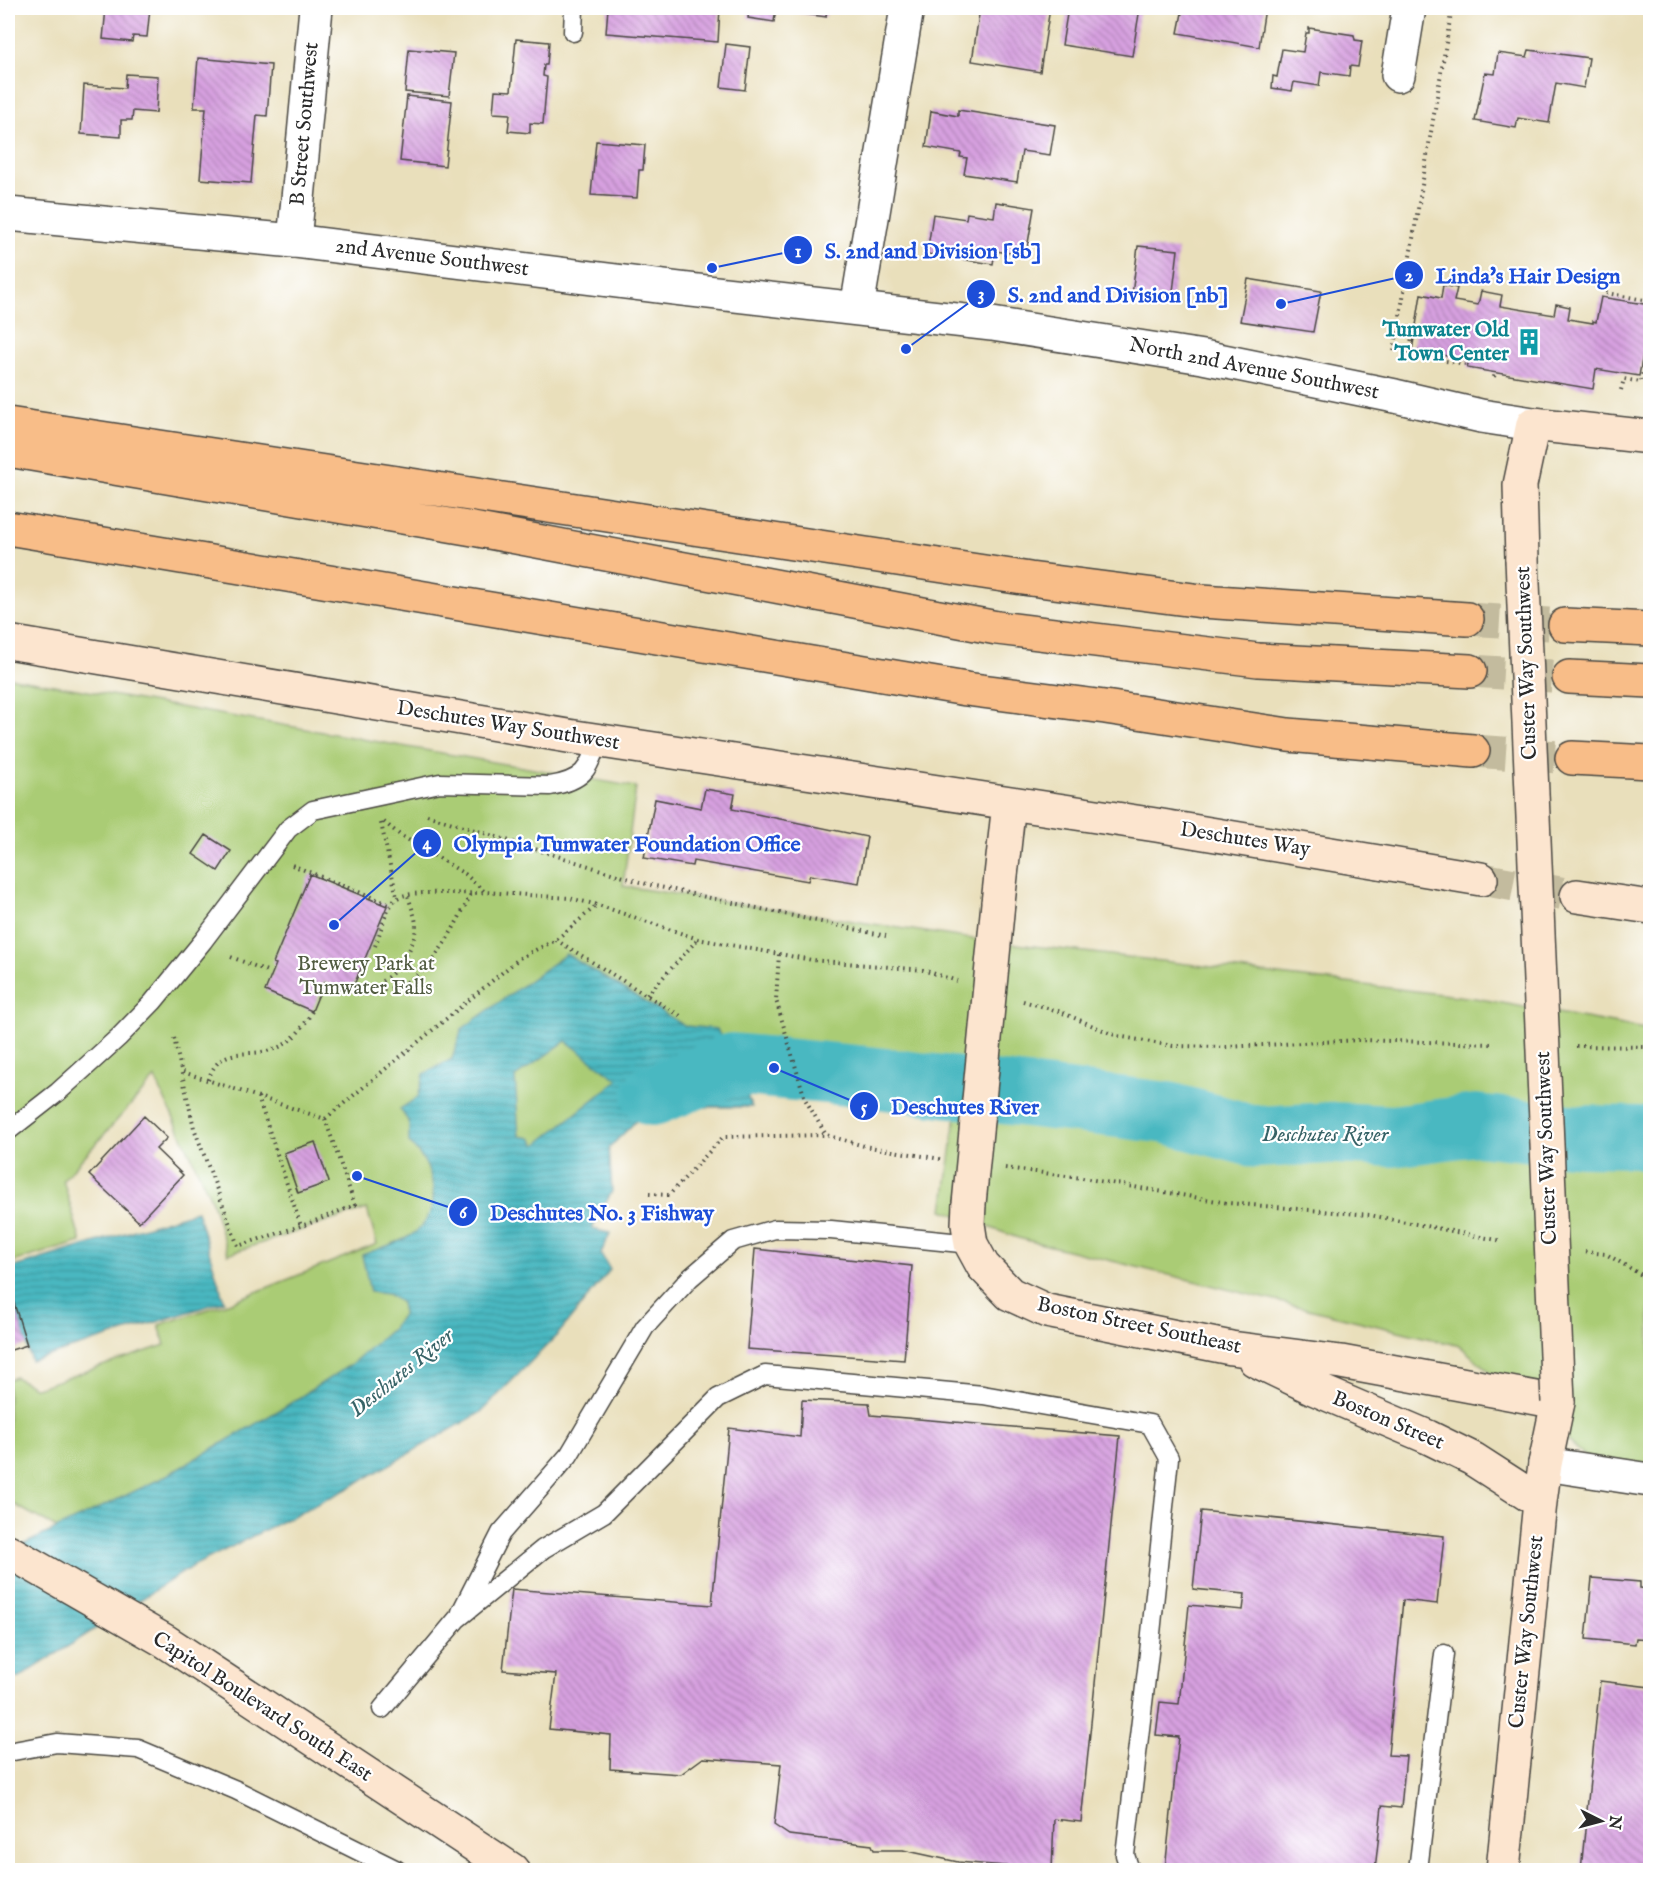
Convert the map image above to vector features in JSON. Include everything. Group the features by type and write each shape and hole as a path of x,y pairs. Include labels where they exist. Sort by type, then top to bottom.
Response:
{"highway":[{"path":"8,424 1030,579 1202,601 1467,619"},
{"path":"8,450 473,529 997,628 1258,660 1470,671"},
{"path":"8,528 966,688 1288,735 1473,751"},
{"path":"1565,625 1650,629"},
{"path":"1569,677 1650,681"},
{"path":"1572,758 1650,762"}],"main road":[{"name":"North 2nd Avenue Southwest","path":"1533,424 1650,437"},
{"name":"Custer Way Southwest","path":"1503,1870 1540,1502 1558,1401 1520,486 1533,424"},
{"name":"Deschutes Way Southwest","path":"8,642 597,740 1009,803"},
{"name":"Boston Street Southeast","path":"1009,803 969,1204 968,1224 971,1244 983,1266 1010,1294 1047,1311 1231,1348 1341,1362 1558,1401"},
{"name":"Deschutes Way","path":"1009,803 1481,879"},
{"path":"1577,896 1650,907"},
{"name":"Boston Street","path":"1231,1348 1313,1388 1428,1437 1473,1459 1540,1502"},
{"name":"Capitol Boulevard South East","path":"8,1551 165,1641 512,1870"}],"street":[{"name":"B Street Southwest","path":"294,242 316,8"},
{"path":"857,308 907,8"},
{"path":"1398,75 1409,8"},
{"name":"2nd Avenue Southwest","path":"8,214 294,242 857,308"},
{"name":"North 2nd Avenue Southwest","path":"857,308 992,324 1203,357 1481,416 1533,424"},
{"path":"1545,1464 1650,1480"}],"lane":[{"path":"573,32 574,8"},
{"path":"8,1131 58,1092 119,1037 153,1002 288,829 314,810 440,783 561,785 585,773 592,761 597,740"},
{"path":"457,1619 501,1533 569,1455 645,1327 690,1278 733,1241 775,1229 831,1230 971,1244"},
{"path":"382,1709 457,1619 543,1549 604,1513 718,1398 765,1375 983,1395 1150,1424 1168,1458 1149,1653 1125,1855 1130,1870"},
{"path":"1418,1870 1444,1654"},
{"path":"8,1752 57,1743 138,1749 236,1790 397,1870"}],"path":[{"path":"1394,351 1452,8"},
{"path":"1606,293 1650,301"},
{"path":"1409,354 1414,328"},
{"path":"1622,390 1624,378 1641,382 1650,333"},
{"path":"1446,361 1467,364"},
{"path":"385,795 430,816 646,884 886,936"},
{"path":"397,898 380,819 400,835 465,874 485,892"},
{"path":"289,863 391,905"},
{"path":"375,946 391,905 397,898 421,893 485,892 569,898 598,905 698,939 812,960 923,970 966,983"},
{"path":"378,991 396,988 416,976 443,944 471,894"},
{"path":"382,981 398,968 409,951 416,923 408,895"},
{"path":"325,1119 521,957 556,940 598,905"},
{"path":"647,995 698,939"},
{"path":"556,940 684,1018"},
{"path":"780,954 776,1000 805,1099 826,1135"},
{"path":"231,957 267,971"},
{"path":"1021,1000 1058,1011 1117,1036 1173,1046 1226,1047 1359,1041 1492,1044"},
{"path":"208,1080 214,1066 230,1055 272,1050 287,1042 303,1028 312,1011"},
{"path":"174,1038 194,1128 238,1246 356,1205 325,1119"},
{"path":"1574,1046 1648,1047"},
{"path":"183,1072 325,1119"},
{"path":"258,1097 301,1226"},
{"path":"649,1194 669,1195 723,1137 826,1135 864,1146 951,1161"},
{"path":"995,1167 1082,1178 1228,1203 1370,1215 1502,1241"},
{"path":"1584,1252 1605,1254 1650,1280"}],"green space":[{"name":"Brewery Park at Tumwater Falls","path":"8,677 636,787 623,886 965,938 1475,998 1650,1030 1650,1471 1599,1468 1460,1346 1018,1238 943,1210 959,1093 868,1077 732,1064 646,1097 455,1333 96,1550 8,1501 8,1380 15,1377 36,1388 165,1345 159,1325 231,1302 377,1244 367,1209 228,1254 211,1199 155,1078 63,1180 81,1242 8,1263"}],"water":[{"path":"566,954 685,1026 717,1029 752,1107 704,1107 654,1103 609,1148 612,1191 592,1229 610,1233 601,1254 610,1270 559,1333 480,1413 345,1490 191,1567 19,1678 8,1679 8,1552 160,1479 283,1408 350,1365 393,1328 403,1313 401,1303 388,1294 370,1292 362,1255 410,1236 419,1229 430,1211 433,1202 432,1181 424,1161 409,1142 409,1122 400,1109 418,1097 424,1074 452,1059 462,1029","holes":["566,1041 618,1080 536,1145 531,1138 519,1136 515,1077"]},
{"path":"197,1211 224,1301 31,1361 8,1282 8,1269"}],"building":[{"path":"106,8 150,8 147,37 133,36 132,42 103,39"},
{"path":"608,8 720,8 718,42 606,33"},
{"path":"749,8 776,8 774,22 748,18"},
{"path":"799,8 827,8 826,17 798,13"},
{"path":"980,8 1050,8 1040,72 972,61"},
{"path":"1068,8 1140,8 1132,56 1062,45"},
{"path":"1183,8 1265,8 1259,47 1178,33"},
{"path":"1309,28 1354,35 1355,40 1362,41 1358,67 1350,66 1349,76 1321,72 1319,86 1294,82 1292,91 1272,88 1273,76 1277,77 1282,49 1303,52"},
{"path":"516,39 549,42 547,65 544,65 543,76 547,77 543,124 530,123 530,133 508,131 510,114 493,113 495,90 511,91"},
{"path":"726,44 750,47 745,90 721,87"},
{"path":"409,49 454,53 449,96 405,92"},
{"path":"1529,50 1589,58 1584,88 1556,83 1549,123 1518,118 1516,128 1475,121 1485,73 1495,74 1498,53 1527,57"},
{"path":"198,58 271,65 267,116 257,115 251,183 200,179 206,108 194,108"},
{"path":"126,74 158,76 156,113 133,111 132,120 121,120 121,137 81,134 84,85 125,88"},
{"path":"407,96 452,101 445,166 400,161"},
{"path":"958,110 1055,125 1050,155 1022,151 1017,182 964,174 967,158 960,157 961,153 926,147 931,111 958,116"},
{"path":"596,141 645,145 643,170 639,170 637,198 591,195"},
{"path":"996,202 1034,208 1026,255 995,251 993,264 927,254 933,214 966,219 967,213 994,217"},
{"path":"1138,246 1178,250 1172,300 1132,295"},
{"path":"1248,279 1321,291 1313,332 1240,321"},
{"name":"Tumwater Old Town Center","path":"1443,285 1457,288 1454,301 1478,305 1481,291 1502,295 1500,306 1554,315 1556,304 1570,307 1568,319 1593,323 1593,321 1596,322 1601,297 1650,305 1650,334 1647,333 1639,376 1596,369 1593,389 1467,368 1469,359 1412,351 1421,294 1441,298"},
{"path":"705,789 735,794 732,809 867,837 859,883 810,875 808,881 693,861 692,866 644,858 655,799 701,808"},
{"path":"206,835 231,851 218,871 193,854"},
{"path":"310,874 387,906 351,992 324,982 312,1011 265,991 276,964 273,963"},
{"path":"144,1116 167,1138 156,1149 183,1175 139,1222 89,1175"},
{"path":"315,1142 329,1182 298,1193 284,1153"},
{"path":"755,1249 912,1266 904,1360 747,1349"},
{"path":"8,1284 27,1345 8,1351"},
{"path":"802,1400 869,1403 871,1415 1120,1436 1081,1822 1054,1819 1052,1870 958,1862 903,1850 874,1850 872,1845 789,1835 774,1825 781,1764 703,1758 681,1774 610,1769 611,1735 549,1729 556,1674 503,1670 512,1589 712,1605 729,1428 800,1437"},
{"path":"1201,1511 1444,1536 1437,1604 1403,1600 1388,1755 1406,1756 1401,1808 1382,1806 1375,1870 1165,1870 1179,1737 1156,1735 1160,1702 1179,1704 1189,1605 1243,1610 1245,1594 1193,1589"},
{"path":"1592,1578 1640,1582 1640,1588 1650,1589 1650,1639 1636,1638 1635,1644 1586,1639"},
{"path":"1600,1681 1650,1687 1650,1870 1581,1870"}],"waterway":[{"name":"Deschutes River","path":"653,1095 732,1064 868,1077 1168,1113 1257,1137 1332,1133 1393,1136 1476,1125 1580,1136 1640,1137 1650,1141"}],"tunnel":[{"path":"1467,619 1565,625"},
{"path":"1470,671 1569,677"},
{"path":"1473,751 1572,758"},
{"path":"1481,879 1577,896"}],"place":[{"name":"S. 2nd and Division [sb]","path":"712,268"},
{"name":"Linda's Hair Design","path":"1281,304"},
{"name":"Tumwater Old Town Center","path":"1529,342"},
{"name":"S. 2nd and Division [nb]","path":"906,349"},
{"name":"Olympia Tumwater Foundation Office","path":"334,925"},
{"name":"Deschutes River","path":"774,1068"},
{"name":"Deschutes No. 3 Fishway","path":"357,1176"}]}
